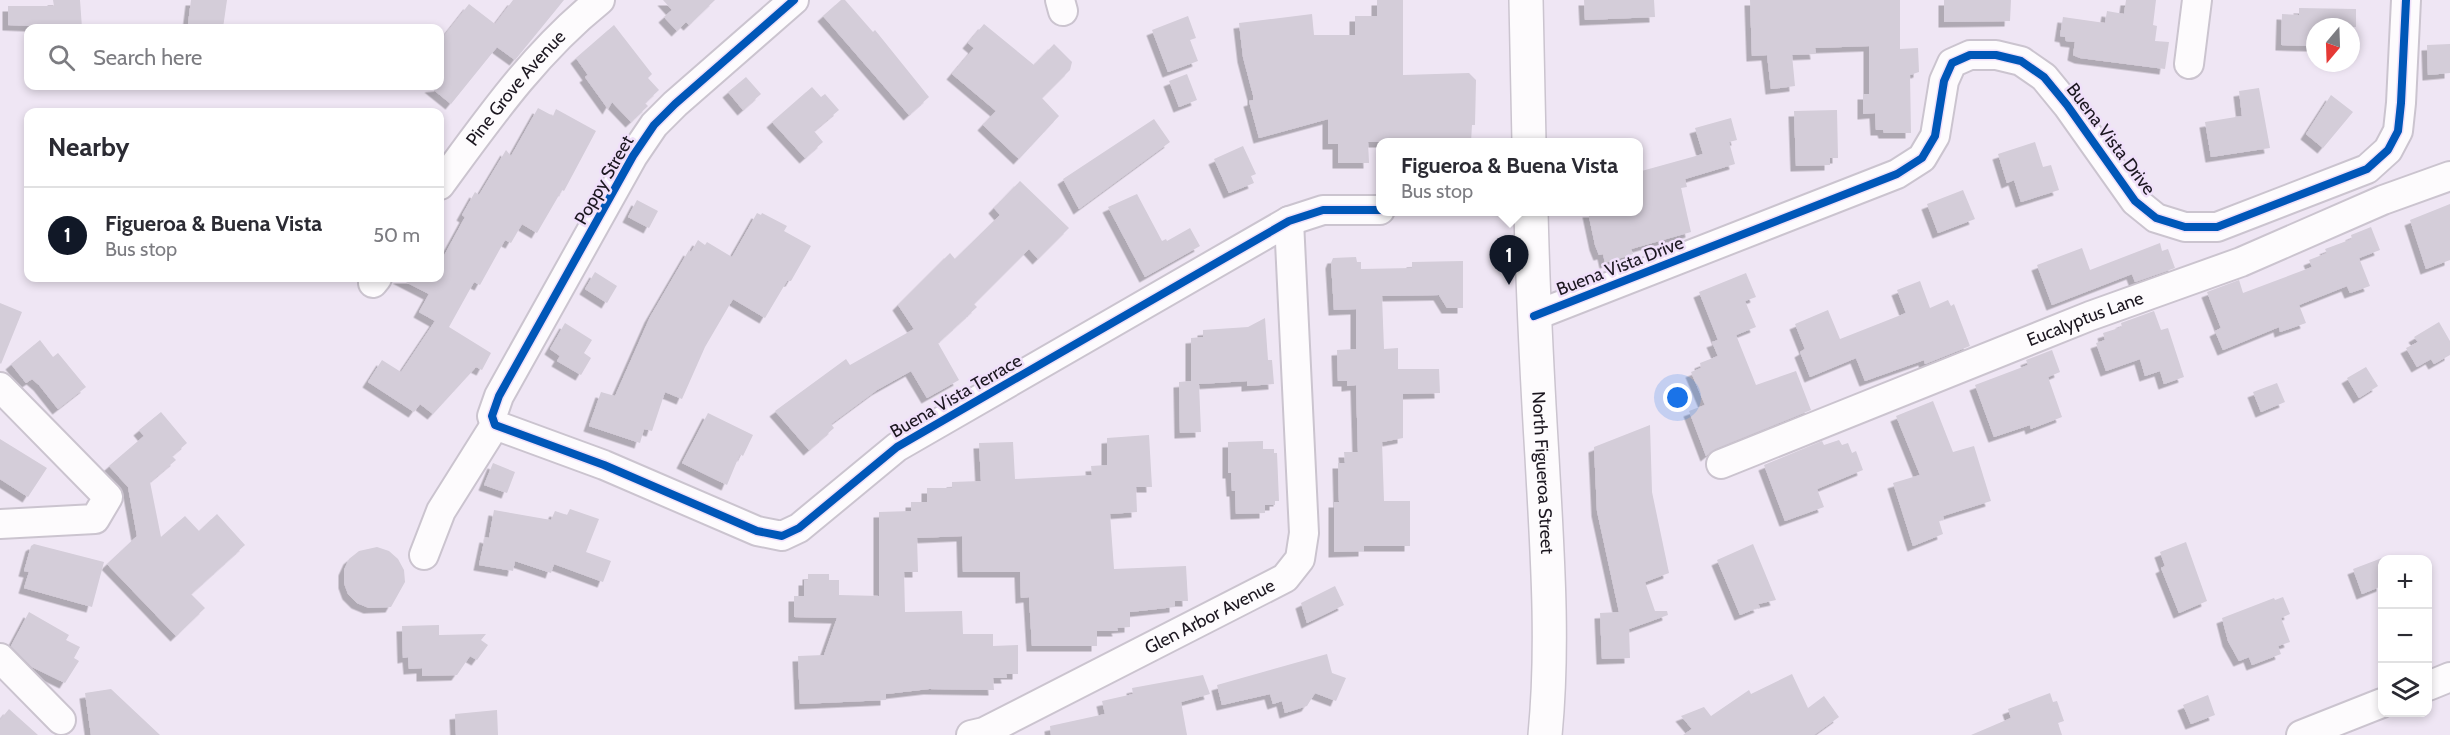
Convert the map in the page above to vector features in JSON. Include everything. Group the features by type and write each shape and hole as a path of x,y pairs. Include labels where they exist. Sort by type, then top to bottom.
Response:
{"main road":[{"path":"1526,0 1529,138"},
{"name":"North Figueroa Street","path":"1531,216 1548,592 1549,693 1545,735"}],"street":[{"name":"Pine Grove Avenue","path":"444,180 520,76 552,41 600,0"},
{"name":"Poppy Street","path":"424,555 441,511 494,421 517,365 633,156 654,125 794,0"},
{"path":"2189,64 2197,0"},
{"name":"Buena Vista Drive","path":"1534,316 1897,174 1922,158 1935,136 1944,81 1952,63 1970,55 1996,55 2021,61 2044,76 2135,201 2156,218 2186,227 2217,227 2367,169 2388,150 2398,131 2406,0"},
{"path":"2367,169 2383,200"},
{"name":"Eucalyptus Lane","path":"1721,464 2090,316 2241,262 2383,200 2450,176"},
{"name":"Buena Vista Terrace","path":"494,421 604,465 757,531 782,536 798,528 897,447 1289,221 1323,210 1376,210"},
{"name":"Glen Arbor Avenue","path":"971,735 984,732 1285,578 1300,559 1304,533 1289,221"},
{"path":"0,387 108,497 95,519 0,524"},
{"path":"0,658 62,720"},
{"path":"2432,684 2450,677"},
{"path":"2301,735 2378,705"}],"building":[{"path":"53,0 80,0 82,24 8,25 8,6 54,6"},
{"path":"191,0 227,0 224,24 188,24"},
{"path":"513,0 564,0 515,60 497,47 451,104 434,90 444,90 444,36 469,4 495,24"},
{"path":"663,0 715,0 689,25 686,22 677,31 664,17 672,10"},
{"path":"841,0 845,0 873,32 875,30 929,97 909,115 823,16"},
{"path":"1377,0 1403,0 1403,75 1469,73 1476,80 1475,125 1472,125 1471,138 1376,138 1376,142 1368,142 1369,163 1338,163 1338,144 1328,144 1328,119 1259,138 1249,101 1253,100 1253,95 1243,57 1239,23 1312,14 1314,35 1355,35 1355,16 1377,16"},
{"path":"1584,0 1654,0 1655,17 1585,20"},
{"path":"1750,0 1900,0 1900,49 1918,48 1919,72 1910,75 1911,133 1884,133 1883,130 1876,130 1875,113 1863,114 1863,94 1869,94 1869,46 1815,48 1816,54 1792,55 1795,86 1771,89 1767,55 1752,56"},
{"path":"1944,0 2011,0 2010,21 1944,22"},
{"path":"2126,0 2156,0 2153,25 2157,26 2155,41 2169,42 2165,69 2080,58 2073,55 2075,42 2066,41 2065,37 2060,36 2063,17 2105,23 2107,11 2124,14"},
{"path":"2299,8 2356,9 2356,18 2306,18 2306,46 2281,45 2282,14 2299,15"},
{"path":"1188,16 1196,38 1190,40 1198,61 1168,72 1152,30"},
{"path":"984,24 1034,65 1054,44 1072,62 1070,70 1042,98 1059,116 1019,159 983,125 996,111 952,74 974,48 968,43"},
{"path":"614,25 652,74 648,78 659,90 645,103 648,106 631,122 612,102 608,109 585,77 588,75 576,58"},
{"path":"2450,44 2450,73 2428,75 2427,45"},
{"path":"1187,74 1197,100 1179,107 1169,81"},
{"path":"746,77 761,94 743,110 728,92"},
{"path":"812,87 821,97 825,94 839,110 814,131 823,142 805,158 772,122"},
{"path":"2259,88 2270,148 2211,157 2205,122 2242,116 2239,91"},
{"path":"2331,95 2353,112 2323,148 2306,134"},
{"path":"538,108 553,116 556,109 596,131 564,191 562,190 537,233 522,224 511,243 505,240 480,285 474,282 449,327 491,353 482,370 476,367 433,414 420,404 414,412 368,382 382,360 401,372 435,321 419,312 429,294 406,282 444,282 444,256 465,217 462,215 475,192 479,195 506,150 511,156"},
{"path":"1837,110 1838,158 1830,158 1830,165 1796,166 1794,111"},
{"path":"1731,118 1737,140 1729,142 1735,164 1685,179 1687,187 1681,188 1691,232 1631,249 1633,254 1605,263 1603,254 1599,255 1595,245 1589,216 1643,216 1643,171 1703,154 1695,128"},
{"path":"1154,119 1170,142 1079,209 1063,179"},
{"path":"2035,142 2043,167 2051,165 2059,190 2021,202 2014,180 2007,183 1998,154"},
{"path":"1243,146 1256,174 1251,176 1254,183 1229,193 1214,159"},
{"path":"1020,181 1069,228 1038,259 1029,249 974,304 977,307 938,343 959,380 927,398 911,371 877,390 831,424 834,428 809,450 775,411 846,359 850,365 914,329 898,305 950,253 955,259 1000,215 994,208"},
{"path":"1963,190 1975,219 1938,233 1927,204"},
{"path":"1137,194 1162,241 1166,239 1167,241 1190,228 1200,246 1145,277 1108,207"},
{"path":"637,200 658,211 649,228 628,217"},
{"path":"2450,204 2450,260 2426,269 2410,220"},
{"path":"757,213 761,215 762,213 787,226 784,231 811,246 791,281 787,281 765,318 733,299 705,347 682,399 665,392 652,431 644,429 640,443 589,426 601,392 615,396 650,317 689,250 691,252 698,240 705,245 707,242 732,257"},
{"path":"2371,227 2380,250 2359,258 2370,286 2350,293 2347,286 2299,305 2306,323 2280,332 2279,327 2223,350 2215,331 2221,328 2207,292 2239,280 2243,293 2312,267 2309,260 2327,253 2325,249 2352,239 2351,235"},
{"path":"2160,243 2162,251 2168,249 2175,268 2135,282 2132,274 2052,305 2037,265 2082,248 2090,270"},
{"path":"1356,257 1357,262 1361,262 1361,269 1412,268 1412,262 1463,261 1463,308 1447,308 1439,295 1382,296 1384,349 1398,348 1398,369 1439,369 1440,393 1403,394 1403,438 1382,442 1384,501 1410,501 1410,546 1364,546 1364,551 1334,552 1334,502 1339,502 1338,463 1345,463 1344,452 1358,452 1356,385 1347,386 1347,381 1338,381 1337,350 1356,349 1356,309 1334,310 1331,263 1333,258"},
{"path":"595,272 617,286 607,303 585,289"},
{"path":"1746,273 1756,297 1745,301 1756,327 1736,335 1756,385 1796,371 1811,410 1715,449 1706,456 1689,411 1705,405 1691,372 1701,368 1700,363 1718,356 1712,342 1718,340 1699,292"},
{"path":"1920,281 1930,308 1948,300 1951,306 1954,304 1970,346 1925,364 1924,360 1865,381 1856,358 1810,377 1800,352 1805,349 1795,324 1828,310 1840,339 1906,313 1897,290"},
{"path":"0,303 22,312 1,364 0,363"},
{"path":"2154,311 2161,330 2168,328 2184,377 2164,384 2160,371 2145,376 2140,359 2106,371 2096,343 2105,340 2103,333 2122,327 2121,323"},
{"path":"1265,318 1268,360 1272,360 1274,384 1247,386 1247,381 1199,384 1201,432 1180,433 1179,382 1191,381 1191,338 1203,337 1203,330 1248,327"},
{"path":"2439,322 2450,341 2450,355 2434,364 2431,359 2417,367 2406,348 2418,342 2414,337"},
{"path":"565,323 592,340 584,353 591,358 581,375 557,361 560,356 550,349"},
{"path":"40,340 53,357 58,353 86,387 58,409 39,385 32,379 26,383 11,364"},
{"path":"2052,350 2060,372 2048,377 2062,417 2031,429 2030,425 1994,437 1975,385 2028,365 2026,360"},
{"path":"2366,367 2378,386 2359,398 2347,378"},
{"path":"2277,383 2285,402 2261,412 2253,392"},
{"path":"1933,401 1953,452 1974,446 1991,501 1943,516 1944,519 1939,521 1943,534 1913,546 1893,483 1920,475 1896,416"},
{"path":"161,412 187,443 172,456 176,460 150,482 161,537 185,516 199,531 217,514 245,545 191,594 205,608 176,636 107,564 137,536 128,487 109,466 144,436 139,430"},
{"path":"708,413 753,435 743,456 740,454 727,485 682,463"},
{"path":"1650,425 1652,492 1669,573 1645,582 1655,611 1667,611 1668,615 1629,629 1630,658 1602,659 1600,613 1619,612 1597,511 1594,447"},
{"path":"1149,435 1152,487 1136,487 1137,512 1110,514 1114,569 1186,566 1188,601 1175,601 1175,607 1130,612 1130,627 1117,628 1118,631 1097,631 1097,646 1032,646 1029,597 1021,598 1020,572 963,572 962,536 917,538 918,572 904,572 905,612 962,611 963,634 993,634 993,646 1018,645 1018,674 1006,674 1007,678 993,678 994,690 929,689 886,694 886,700 800,704 798,656 824,655 837,618 794,617 794,596 804,596 804,580 808,580 808,574 829,574 829,580 839,580 839,595 879,596 879,512 911,511 911,502 927,502 927,488 952,488 952,482 981,481 979,443 1013,442 1015,479 1092,475 1091,466 1107,465 1107,438"},
{"path":"0,439 47,468 28,497 0,479"},
{"path":"1839,440 1842,445 1848,443 1852,453 1856,451 1863,470 1817,489 1824,507 1785,521 1764,465 1822,441 1824,445"},
{"path":"1263,441 1263,449 1274,449 1274,453 1277,453 1279,501 1275,501 1275,505 1265,505 1265,513 1236,514 1235,491 1232,491 1231,473 1228,473 1228,442"},
{"path":"493,463 515,472 507,493 484,485"},
{"path":"570,509 599,519 586,552 611,561 603,582 554,564 551,573 515,561 513,571 479,565 485,537 489,538 494,510 551,520 555,511 567,515"},
{"path":"2186,542 2207,601 2179,613 2161,568 2165,566 2160,552"},
{"path":"34,544 104,562 92,607 24,588 29,572 24,571 31,546"},
{"path":"1753,544 1776,600 1758,604 1760,607 1740,615 1717,560"},
{"path":"377,547 389,551 398,559 404,570 405,582 391,607 369,608 357,603 348,594 344,583 344,570 349,559 359,551"},
{"path":"2378,560 2378,588 2362,594 2353,569"},
{"path":"1335,586 1344,605 1307,623 1301,603"},
{"path":"2283,597 2290,614 2281,618 2290,642 2278,646 2281,654 2252,665 2249,657 2239,661 2228,641 2222,618 2274,598 2275,600"},
{"path":"29,612 69,635 66,640 80,647 74,658 79,661 65,683 32,667 11,646"},
{"path":"439,625 439,635 486,634 481,640 488,645 477,660 470,656 457,675 422,676 422,668 409,669 408,657 403,658 402,626"},
{"path":"1327,654 1332,673 1346,678 1336,701 1315,693 1307,706 1285,713 1282,701 1273,704 1270,694 1222,705 1217,685"},
{"path":"1792,674 1808,708 1824,696 1839,717 1814,735 1683,735 1692,729 1681,716 1704,707 1711,716 1749,690 1751,694"},
{"path":"1203,675 1210,694 1181,702 1187,735 1051,735 1050,726 1105,714 1102,701 1133,694 1132,688"},
{"path":"111,689 160,735 91,735 85,693"},
{"path":"2050,693 2053,702 2057,701 2064,721 2058,723 2062,735 1971,735 2011,718 2008,709"},
{"path":"2208,695 2215,715 2191,724 2183,705"},
{"path":"9,709 38,735 0,735 0,720"},
{"path":"497,710 498,735 456,735 455,714"}],"cycle path":[{"path":"794,0 654,125 633,156 499,396 492,416 495,425 604,465 757,531 782,536 799,528 897,447 1289,221 1323,210 1376,210"},
{"path":"1534,316 1897,174 1922,158 1935,136 1944,81 1952,63 1970,55 1996,55 2021,61 2044,77 2067,105 2135,201 2156,218 2185,227 2217,227 2367,169 2388,150 2398,131 2406,0"}],"place":[{"name":"Figueroa & Buena Vista","path":"1509,285"}]}
